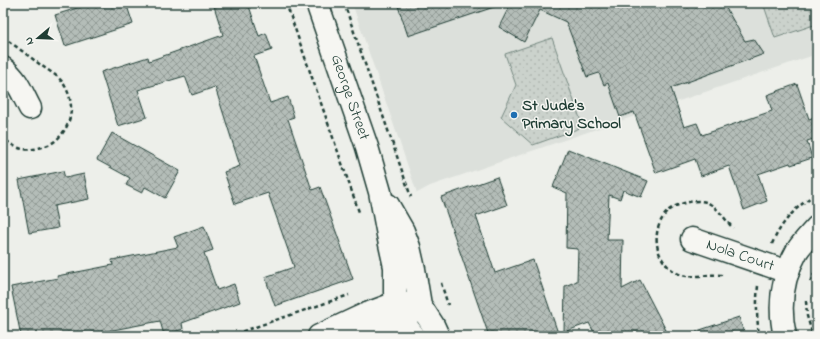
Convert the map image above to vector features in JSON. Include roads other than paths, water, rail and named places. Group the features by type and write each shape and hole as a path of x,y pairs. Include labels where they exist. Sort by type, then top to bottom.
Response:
{"street":[{"name":"George Street","path":"317,3 367,147 380,192 404,320"},
{"path":"3,68 12,75 18,83 30,108"},
{"name":"George Street","path":"380,192 403,231 414,269 420,305 433,324 438,336"},
{"path":"785,336 782,316 783,286 798,250 817,228"},
{"name":"Nola Court","path":"692,239 788,272"},
{"path":"346,336 370,331 404,320 420,305"},
{"path":"319,336 364,315 404,320"}],"place":[{"name":"St Jude's Primary School","path":"514,115"}]}
